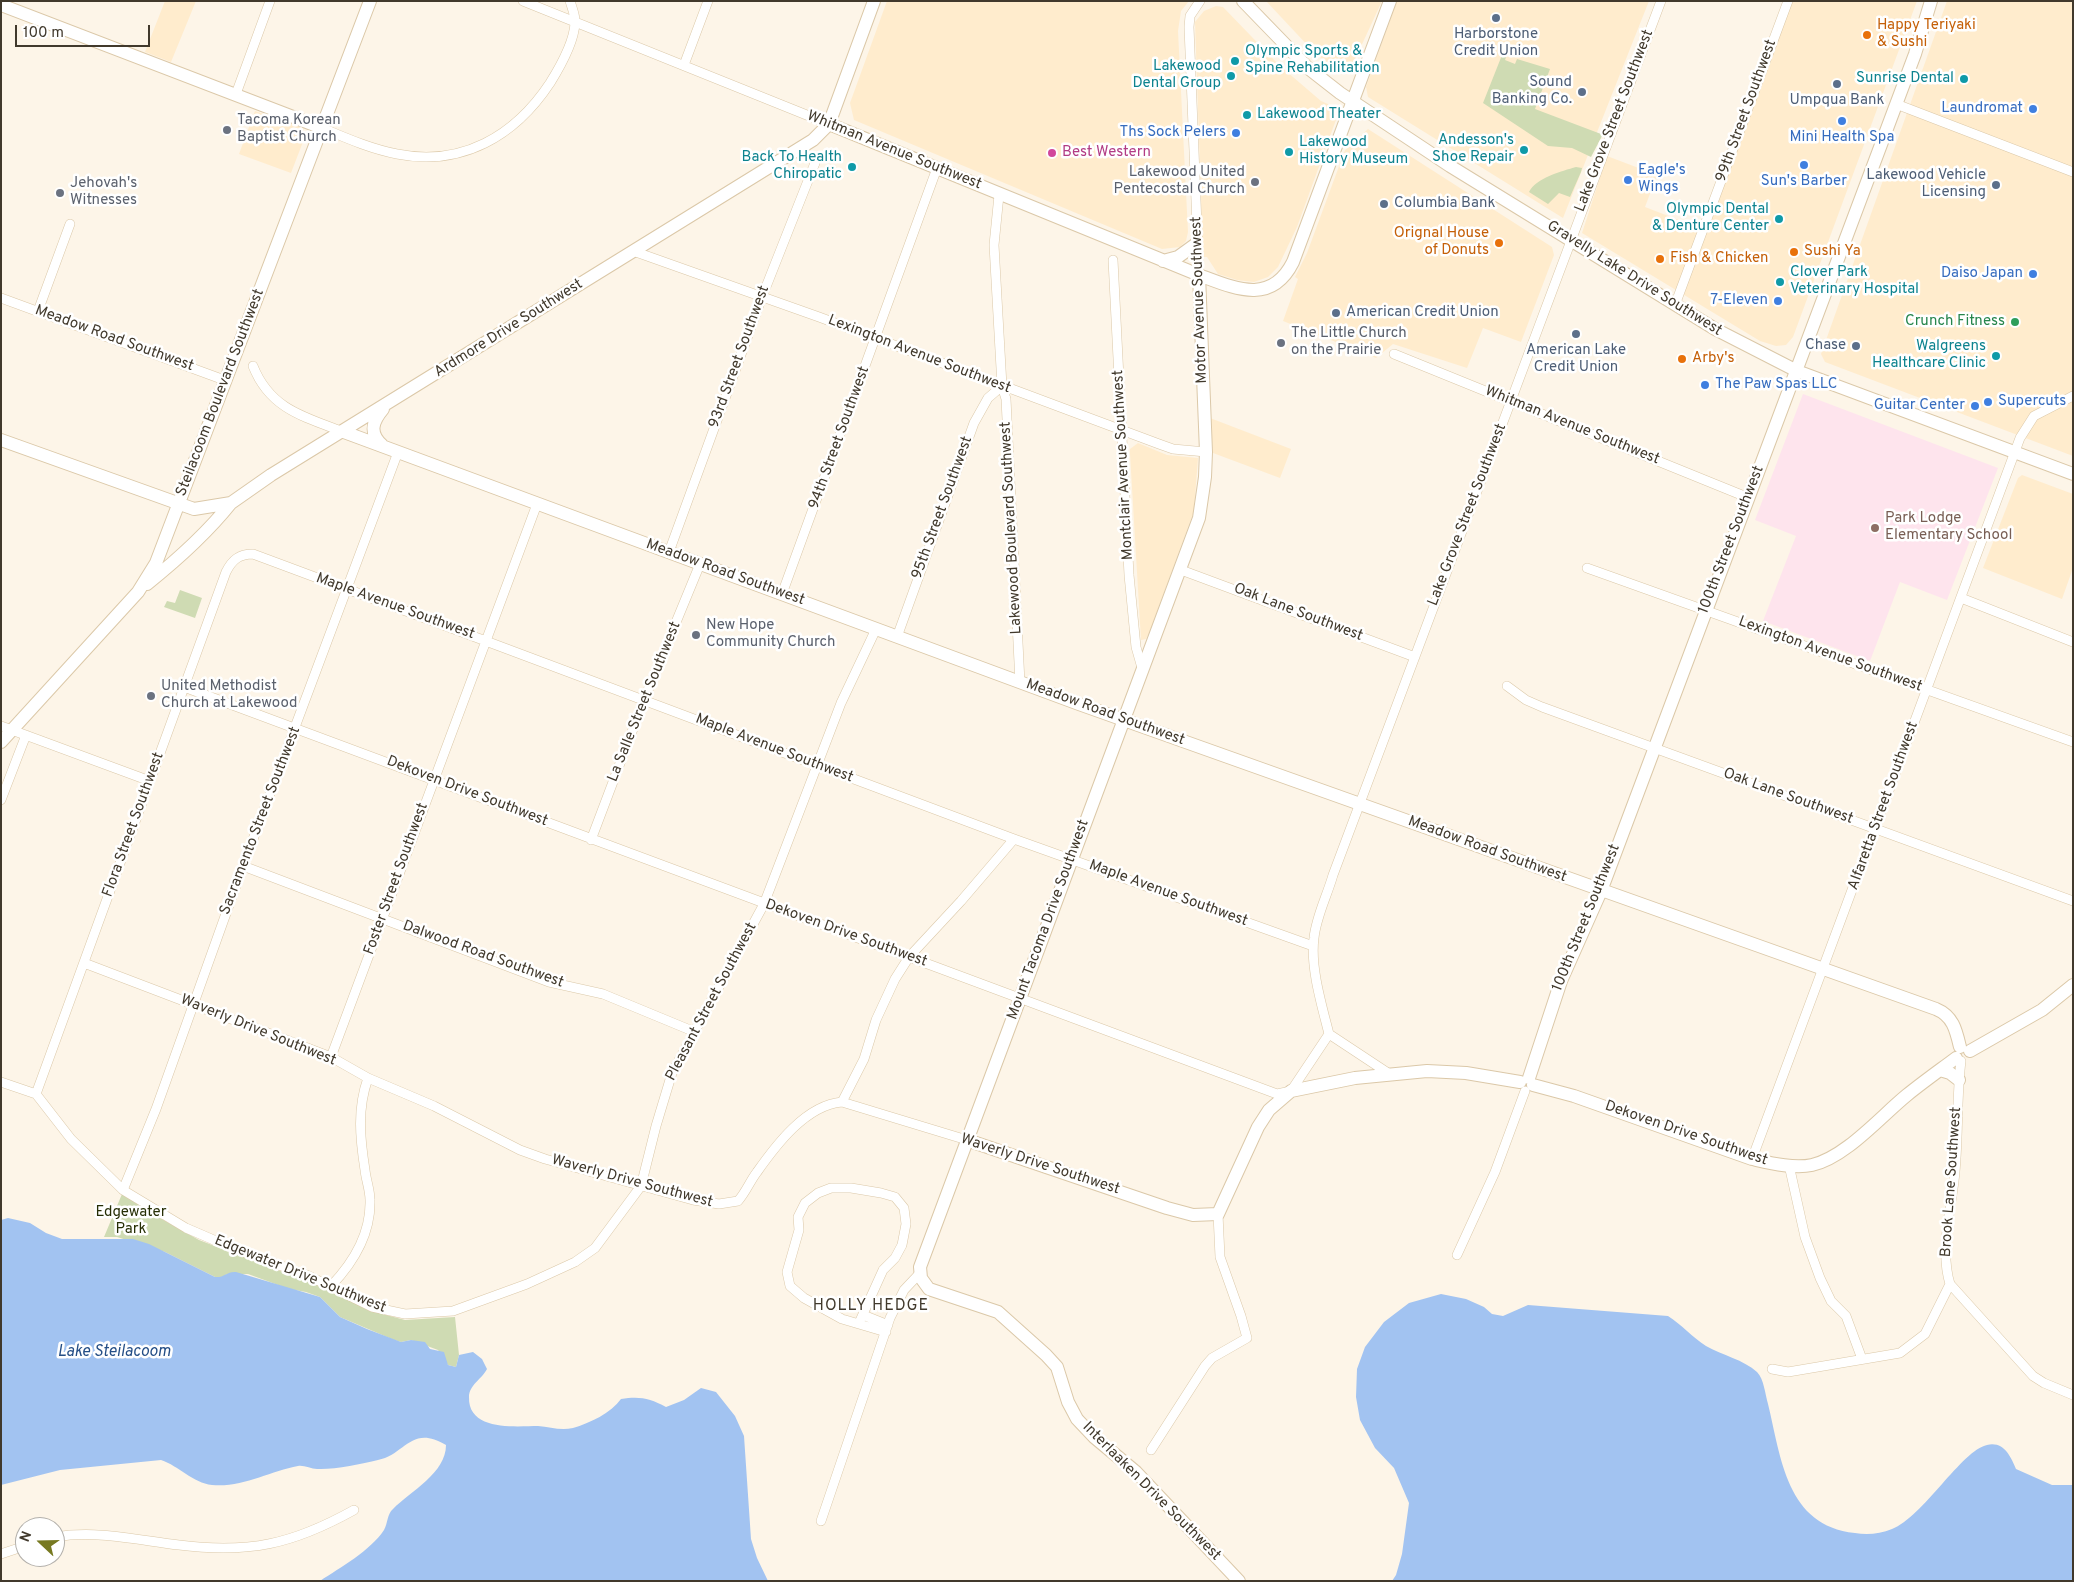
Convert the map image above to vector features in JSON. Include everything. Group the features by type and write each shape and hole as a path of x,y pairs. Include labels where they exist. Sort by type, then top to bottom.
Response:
{"street":[{"path":"236,94 270,1"},
{"name":"Steilacoom Boulevard Southwest","path":"1,742 7,728 138,592 156,563 370,1"},
{"name":"Whitman Avenue Southwest","path":"523,1 1199,275 1246,291 1266,288 1280,279 1293,262 1351,100"},
{"path":"1,5 368,146 407,156 456,153 486,144 509,130 537,101 556,74 576,23 570,1"},
{"path":"684,65 708,1"},
{"path":"829,124 874,1"},
{"name":"Motor Avenue Southwest","path":"1181,570 1199,518 1205,477 1206,452 1199,275 1196,244 1198,226 1189,27 1190,16 1200,1"},
{"name":"Gravelly Lake Drive Southwest","path":"1243,1 1308,68 1351,100 1456,169 1570,240 1675,305 1746,346 1797,371 2073,474"},
{"path":"1351,100 1390,1"},
{"name":"Lake Grove Street Southwest","path":"1328,1034 1320,999 1313,946 1315,930 1333,875 1660,1"},
{"name":"99th Street Southwest","path":"1675,305 1788,1"},
{"name":"100th Street Southwest","path":"1456,1256 1495,1172 1527,1084 1559,986 1600,891 1797,371 1915,54 1931,1"},
{"path":"1896,104 2073,172"},
{"name":"Ardmore Drive Southwest","path":"1,440 179,503 202,509 231,503 272,475 796,152 813,140 829,124"},
{"name":"93rd Street Southwest","path":"669,552 762,297 815,163"},
{"name":"94th Street Southwest","path":"782,594 937,168"},
{"name":"Lakewood Boulevard Southwest","path":"1000,194 994,245 1002,386 1006,399 1020,683"},
{"path":"38,311 70,224"},
{"path":"1164,260 1178,256 1196,244"},
{"name":"Lexington Avenue Southwest","path":"634,251 1173,449 1206,452"},
{"name":"Montclair Avenue Southwest","path":"1114,260 1123,431 1122,463 1129,575 1136,647 1142,668"},
{"name":"Meadow Road Southwest","path":"1,298 227,380"},
{"name":"Whitman Avenue Southwest","path":"1394,354 1749,498"},
{"name":"Meadow Road Southwest","path":"253,366 265,388 278,403 304,417 1020,683 1360,806 1942,1012 1954,1026 1962,1054"},
{"name":"95th Street Southwest","path":"897,637 974,423 988,398 1002,386"},
{"name":"Alfaretta Street Southwest","path":"1752,1159 1928,690 2014,452 2024,430 2034,416 2073,396"},
{"path":"384,447 375,438 373,428 377,417 386,406"},
{"name":"Sacramento Street Southwest","path":"123,1190 194,1005 242,866 296,727 398,452"},
{"path":"138,592 172,565 218,520 231,503"},
{"name":"Foster Street Southwest","path":"331,1058 433,779 537,504"},
{"name":"Maple Avenue Southwest","path":"236,558 252,554 1014,839 1313,946"},
{"name":"Flora Street Southwest","path":"36,1094 226,572 236,558"},
{"name":"La Salle Street Southwest","path":"591,840 644,700 700,564"},
{"name":"Lexington Avenue Southwest","path":"1587,568 2073,742"},
{"name":"Oak Lane Southwest","path":"1181,570 1415,657"},
{"name":"Mount Tacoma Drive Southwest","path":"920,1272 921,1260 1020,999 1070,859 1181,570"},
{"path":"1961,598 2073,642"},
{"path":"816,765 841,703 876,629"},
{"name":"Oak Lane Southwest","path":"1507,686 1534,704 2073,901"},
{"name":"Dekoven Drive Southwest","path":"184,687 296,727 591,840 1007,992 1020,999 1277,1094 1355,1078 1388,1074 1427,1071 1466,1072 1527,1084 1574,1096 1752,1159 1789,1165 1813,1164 1836,1153 1962,1054 2042,1010 2073,985"},
{"path":"7,728 150,781"},
{"path":"1,800 26,735"},
{"name":"Pleasant Street Southwest","path":"641,1186 665,1092 675,1067 764,904 816,765"},
{"path":"842,1102 864,1059 895,978 909,957 961,902 1014,839"},
{"name":"Dalwood Road Southwest","path":"242,866 550,982 603,994 695,1032"},
{"name":"Waverly Drive Southwest","path":"84,963 331,1058 368,1078 434,1106 520,1150 580,1170 719,1204 735,1202 796,1125 820,1110 842,1102 967,1140 1168,1208 1193,1215 1218,1214"},
{"path":"1151,1450 1205,1366 1212,1358 1247,1338 1220,1257 1218,1214 1258,1127 1268,1110 1291,1091 1328,1034 1388,1074"},
{"name":"Brook Lane Southwest","path":"1950,1284 1946,1258 1948,1216 1954,1180 1962,1054"},
{"path":"1940,1070 1950,1073 1959,1080"},
{"path":"331,1286 346,1271 358,1250 370,1210 370,1198 359,1125 363,1094 368,1078"},
{"path":"1,1082 36,1094"},
{"name":"Edgewater Drive Southwest","path":"36,1094 71,1139 123,1190 186,1228 331,1286 339,1292 372,1306 394,1312 438,1314 470,1306 556,1272 586,1256 602,1239 641,1186"},
{"path":"1789,1165 1806,1236 1820,1278 1831,1301 1846,1316 1862,1359"},
{"path":"861,1319 883,1270 895,1258 902,1246 906,1224 904,1208 895,1197 881,1193 851,1188 831,1188 818,1193 805,1203 798,1217 798,1230 787,1272 790,1286 804,1298 842,1319 861,1319 887,1328"},
{"path":"820,1521 887,1328 904,1290 920,1272"},
{"name":"Interlaaken Drive Southwest","path":"920,1272 924,1284 929,1289 998,1312 1046,1355 1059,1372 1068,1402 1077,1419 1094,1437 1136,1472 1239,1581"},
{"path":"1772,1369 1788,1372 1894,1355 1921,1339 1934,1319 1950,1284 2033,1376 2044,1383 2073,1395"},
{"path":"65,1536 91,1533 196,1547 250,1547 286,1541 311,1533 354,1510"},
{"path":"1,1554 15,1549"}],"shaded area":[{"path":"165,1 196,1 171,62 145,52"},
{"path":"887,1 1189,1 1181,11 1178,31 1188,232 1186,241 1180,247 1162,249 854,120 850,103"},
{"path":"1266,1 1382,1 1352,66 1339,73 1311,49"},
{"path":"1397,1 1649,1 1563,218 1368,97 1366,87"},
{"path":"1792,1 1917,1 1793,337 1786,345 1776,346 1760,341 1582,233 1607,156 1657,175 1645,207 1697,227 1708,227"},
{"path":"1947,1 2073,1 2073,456 1825,362 1821,354"},
{"path":"1216,6 1223,7 1279,65 1321,101 1328,104 1337,117 1297,227 1278,267 1268,277 1254,282 1237,280 1218,274 1207,257 1203,257 1195,22 1204,11"},
{"path":"255,111 303,128 306,134 291,173 239,154"},
{"path":"1368,129 1552,247 1554,255 1521,342 1483,328 1467,368 1393,344 1376,358 1283,321 1298,279 1295,277 1307,253 1345,150"},
{"name":"Park Lodge Elementary School","path":"1803,394 1998,468 1947,600 1900,582 1870,661 1763,621 1796,536 1755,520"},
{"path":"1210,418 1291,449 1280,478 1213,453"},
{"path":"1138,443 1167,455 1198,458 1194,511 1149,633 1146,639 1141,640 1130,454 1130,449"},
{"path":"2022,475 2073,494 2073,568 2062,599 1983,568 2018,478"}],"green space":[{"path":"1504,50 1508,52 1505,60 1515,64 1517,59 1550,69 1535,109 1601,134 1602,136 1591,157 1572,148 1548,146 1483,103"},
{"path":"1576,167 1582,168 1570,197 1559,193 1548,204 1529,192 1532,187 1543,179"},
{"path":"180,590 202,598 195,618 164,607 167,601 175,603"},
{"name":"Edgewater Park","path":"122,1194 199,1240 317,1285 371,1311 405,1320 455,1317 459,1355 456,1367 448,1365 438,1350 411,1340 401,1342 394,1340 340,1317 320,1297 289,1289 248,1274 227,1274 221,1278 215,1277 165,1252 117,1237 104,1237"}],"water":[{"name":"Lake Steilacoom","path":"8,1218 30,1223 46,1233 62,1239 133,1239 149,1244 215,1277 236,1272 320,1297 340,1317 367,1329 401,1342 411,1340 425,1342 430,1349 444,1352 448,1365 456,1367 459,1355 473,1352 482,1359 487,1369 471,1389 469,1397 471,1408 476,1416 485,1422 495,1425 569,1429 600,1417 612,1409 621,1399 644,1398 666,1407 684,1400 701,1388 716,1392 735,1416 744,1436 751,1539 757,1558 768,1581 320,1581 371,1545 384,1530 391,1511 434,1473 444,1455 446,1445 434,1439 416,1439 395,1453 378,1460 331,1469 298,1466 234,1484 205,1484 161,1460 60,1470 1,1485 1,1220"},
{"path":"1441,1294 1466,1299 1484,1307 1492,1314 1503,1316 1528,1305 1668,1316 1706,1346 1746,1364 1757,1372 1764,1387 1777,1446 1790,1486 1801,1503 1814,1517 1832,1528 1864,1534 1892,1529 1916,1512 1954,1471 1977,1450 1987,1445 1998,1445 2009,1455 2016,1469 2052,1485 2073,1485 2073,1581 1392,1581 1396,1575 1402,1554 1409,1503 1394,1468 1375,1448 1360,1420 1356,1397 1357,1369 1365,1347 1384,1322 1409,1303"}],"place":[{"name":"Harborstone Credit Union","path":"1496,18"},
{"name":"Happy Teriyaki & Sushi","path":"1867,35"},
{"name":"Olympic Sports & Spine Rehabilitation","path":"1235,61"},
{"name":"Lakewood Dental Group","path":"1231,76"},
{"name":"Sunrise Dental","path":"1964,79"},
{"name":"Umpqua Bank","path":"1837,84"},
{"name":"Sound Banking Co.","path":"1582,92"},
{"name":"Laundromat","path":"2033,109"},
{"name":"Lakewood Theater","path":"1247,115"},
{"name":"Mini Health Spa","path":"1842,121"},
{"name":"Tacoma Korean Baptist Church","path":"227,130"},
{"name":"Ths Sock Pelers","path":"1236,133"},
{"name":"Andesson's Shoe Repair","path":"1524,150"},
{"name":"Lakewood History Museum","path":"1289,152"},
{"name":"Best Western","path":"1052,153"},
{"name":"Sun's Barber","path":"1804,165"},
{"name":"Back To Health Chiropatic","path":"852,167"},
{"name":"Eagle's Wings","path":"1628,180"},
{"name":"Lakewood United Pentecostal Church","path":"1255,182"},
{"name":"Lakewood Vehicle Licensing","path":"1996,185"},
{"name":"Jehovah's Witnesses","path":"60,193"},
{"name":"Columbia Bank","path":"1384,204"},
{"name":"Olympic Dental & Denture Center","path":"1779,219"},
{"name":"Orignal House of Donuts","path":"1499,243"},
{"name":"Sushi Ya","path":"1794,252"},
{"name":"Fish & Chicken","path":"1660,259"},
{"name":"Daiso Japan","path":"2033,274"},
{"name":"Clover Park Veterinary Hospital","path":"1780,282"},
{"name":"7-Eleven","path":"1778,301"},
{"name":"American Credit Union","path":"1336,313"},
{"name":"Crunch Fitness","path":"2015,322"},
{"name":"American Lake Credit Union","path":"1576,334"},
{"name":"The Little Church on the Prairie","path":"1281,343"},
{"name":"Chase","path":"1856,346"},
{"name":"Walgreens Healthcare Clinic","path":"1996,356"},
{"name":"Arby's","path":"1682,359"},
{"name":"The Paw Spas LLC","path":"1705,385"},
{"name":"Supercuts","path":"1988,402"},
{"name":"Guitar Center","path":"1975,406"},
{"name":"Park Lodge Elementary School","path":"1875,528"},
{"name":"New Hope Community Church","path":"696,635"},
{"name":"United Methodist Church at Lakewood","path":"151,696"}],"district":[{"name":"HOLLY HEDGE","path":"871,1307"}]}
